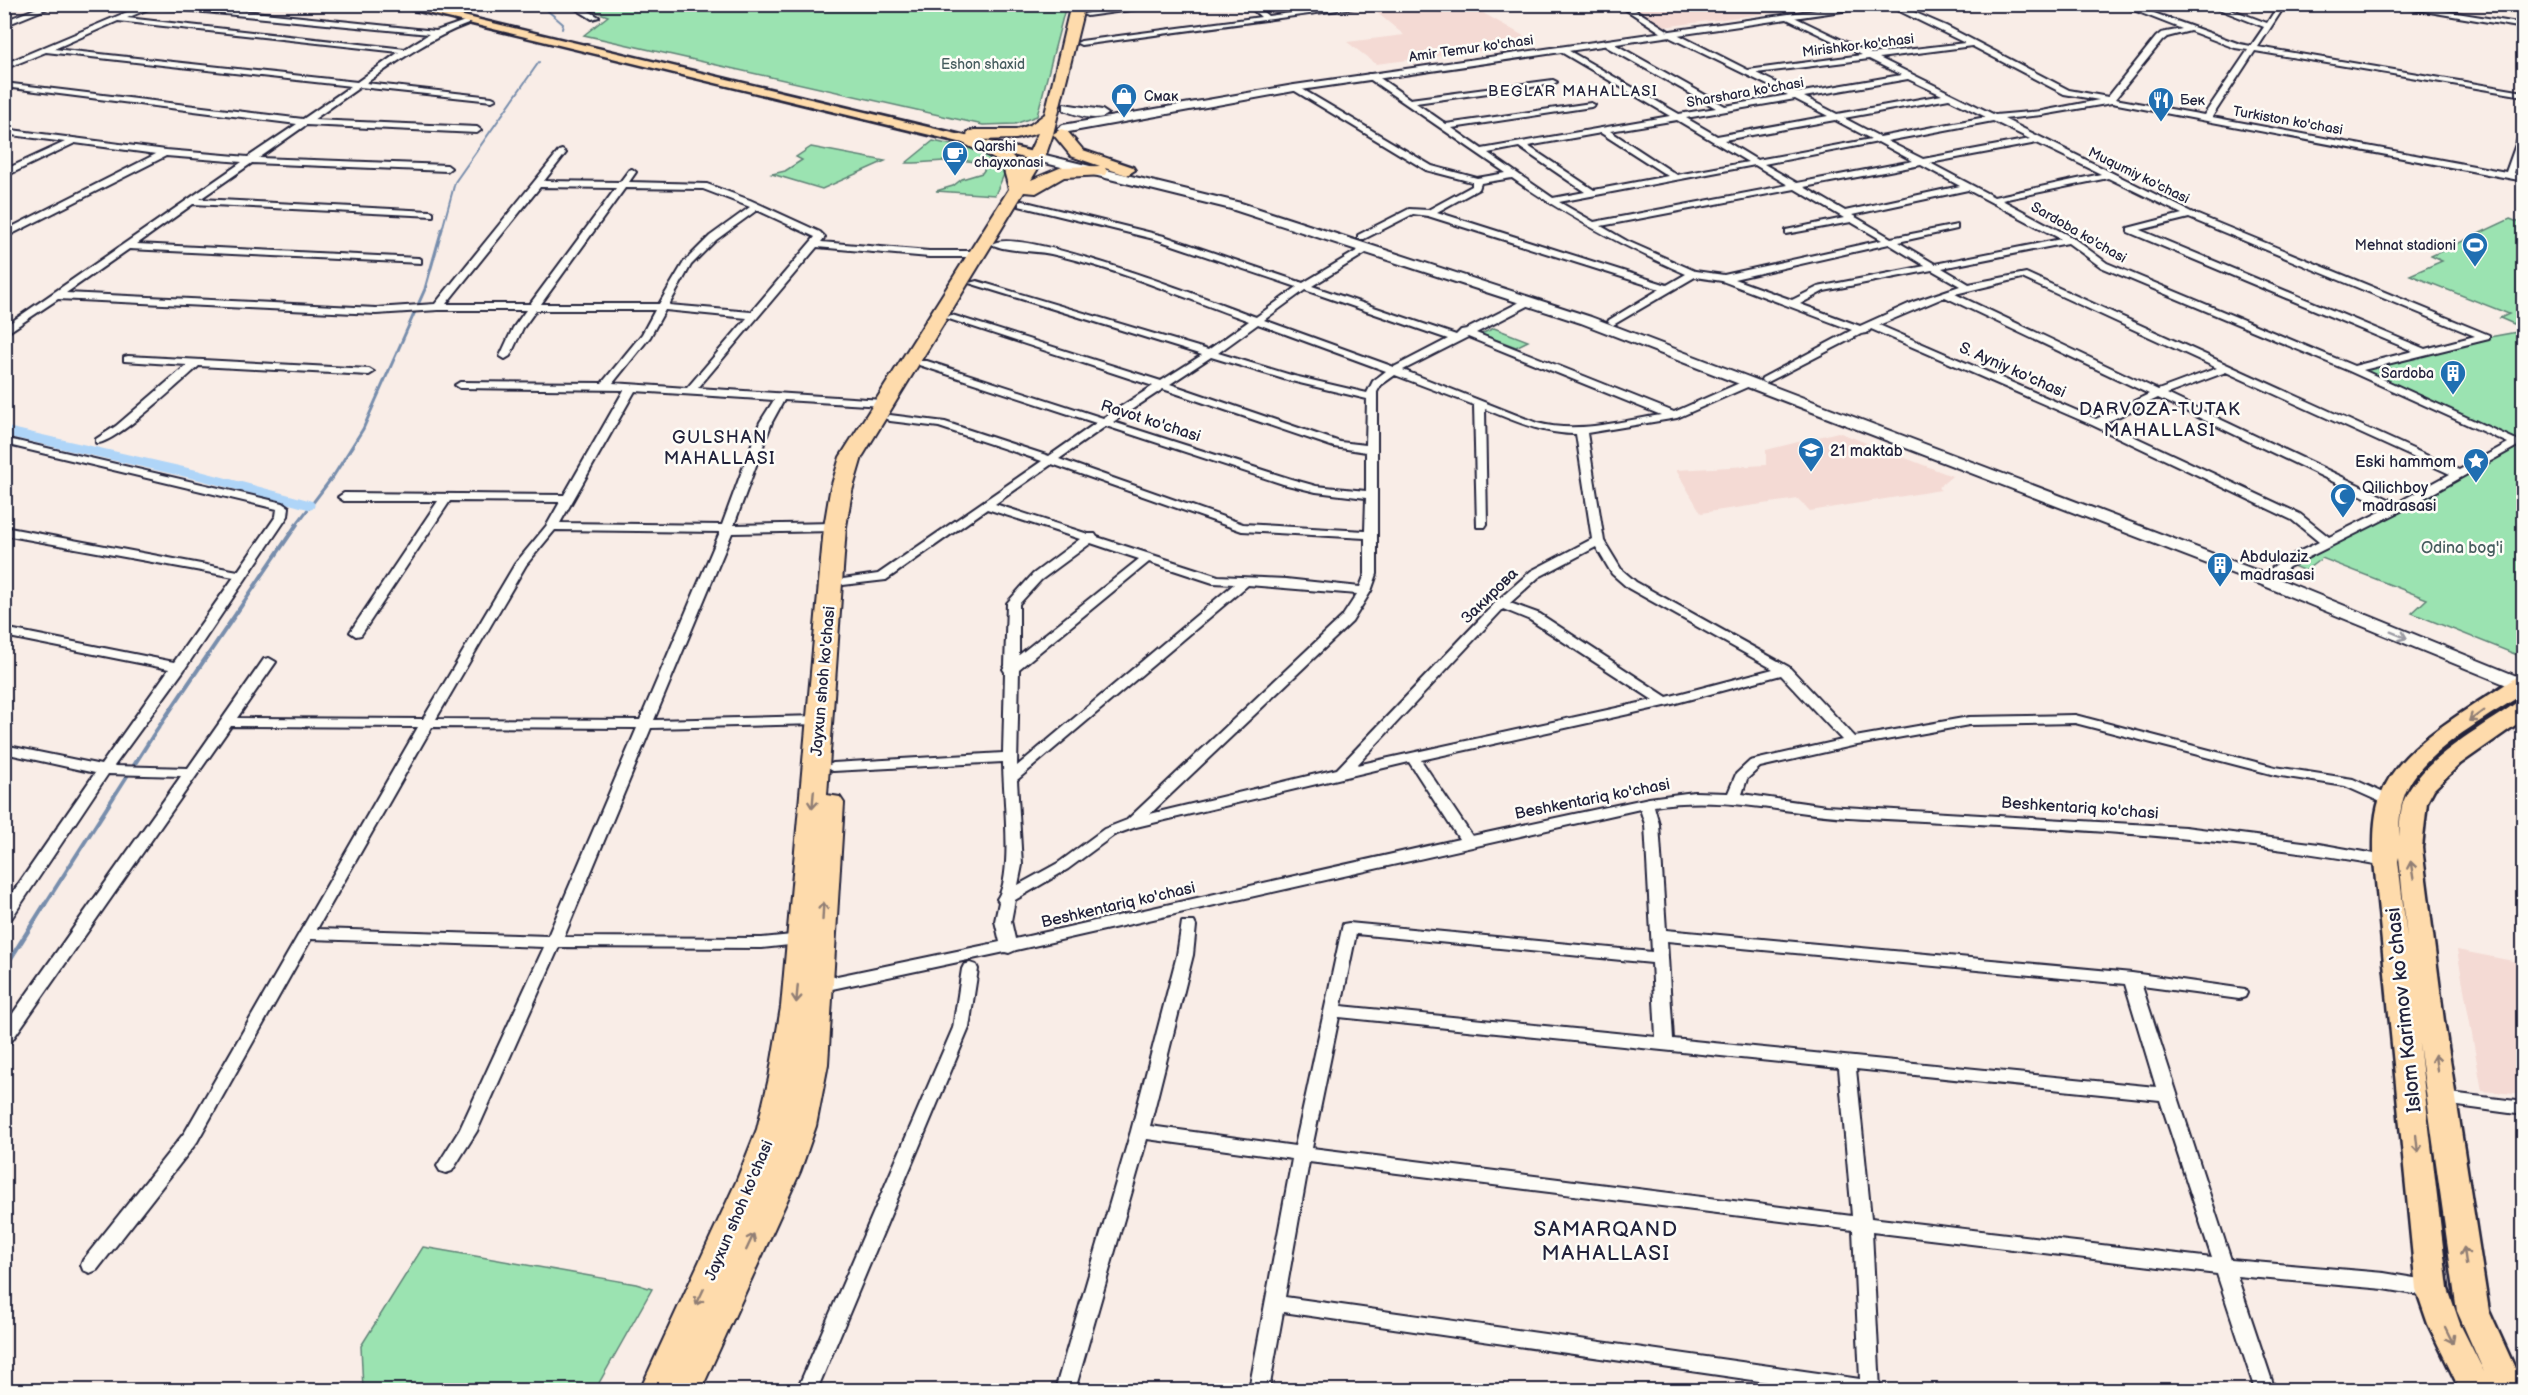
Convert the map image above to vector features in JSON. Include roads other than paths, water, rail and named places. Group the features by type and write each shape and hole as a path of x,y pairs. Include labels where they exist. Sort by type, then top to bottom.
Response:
{"highway":[{"name":"Jayxun shoh ko'chasi","path":"683,1390 783,1172 800,1126 812,1064 856,484 865,457 886,410 1023,193 1052,138 1081,43 1085,8"},
{"name":"Jayxun shoh ko'chasi","path":"1052,138 1085,8"},
{"path":"969,138 1012,136 1043,126 1052,138 1077,153 1127,170"},
{"path":"969,138 1008,158 1016,166 1023,193 1052,173 1077,169 1099,171"},
{"name":"Jayxun shoh ko'chasi","path":"657,1390 753,1182 773,1129 787,1066 802,939 835,527 840,491 851,457 923,363 974,283 987,249"}],"main road":[{"path":"396,4 465,22 969,138 1052,138 1099,171 1365,242 1571,311 1748,383 2110,516 2273,573 2436,636 2523,687"},
{"path":"422,4 969,138"},
{"name":"Amir Temur ko'chasi","path":"1052,138 1294,88 1608,44 1855,4"},
{"name":"Amir Temur ko'chasi","path":"1052,138 1081,113 1113,113 1309,80 1887,4"},
{"path":"1127,170 1279,211 1530,301 1613,322 2110,516 2523,687"},
{"name":"Islom Karimov ko‘chasi","path":"2476,1390 2444,1324 2432,1289 2394,913 2386,861 2392,802 2398,783 2423,755 2523,687"},
{"name":"Islom Karimov ko‘chasi","path":"2508,1390 2473,1311 2410,860 2415,802 2424,785 2523,687"}],"street":[{"path":"4,24 55,4"},
{"path":"571,4 595,17"},
{"path":"1085,8 1171,4"},
{"path":"1249,4 1267,19"},
{"path":"1081,43 1380,4"},
{"name":"Sardoba ko'chasi","path":"1620,4 1669,33 1796,96 2070,240 2104,265 2353,369 2517,443 2459,474"},
{"name":"Turkiston ko'chasi","path":"1887,4 1972,44 2056,88 2109,101 2523,178"},
{"path":"2121,4 2251,49 2523,94"},
{"path":"2209,4 2268,26"},
{"path":"2206,119 2283,4"},
{"path":"2385,4 2523,26"},
{"path":"4,67 152,5 437,33"},
{"name":"Muqumiy ko'chasi","path":"1790,17 2190,215 2486,337 2424,352"},
{"path":"118,20 406,51"},
{"path":"4,332 59,296 406,51 437,33 465,22"},
{"path":"1551,201 1994,118 2042,113 2109,101 2159,39 2164,35 2190,29"},
{"path":"1608,44 1724,109"},
{"name":"Mirishkor ko'chasi","path":"1748,72 1972,44"},
{"path":"47,50 492,99"},
{"path":"1563,50 1968,287"},
{"path":"1371,76 1551,201 1592,225 1693,274 1724,278 1954,227"},
{"name":"Sharshara ko'chasi","path":"1479,152 1910,76"},
{"path":"1407,102 1553,82"},
{"path":"4,86 303,122 477,130"},
{"path":"1294,88 1429,168 1478,181 1512,175"},
{"path":"1716,139 1950,96"},
{"path":"1444,127 1591,105"},
{"path":"4,131 166,153 249,160 447,168"},
{"path":"1604,131 1675,177"},
{"path":"2510,175 2523,133"},
{"path":"1592,225 2037,140"},
{"path":"4,174 73,141"},
{"path":"1521,145 1592,193"},
{"path":"4,236 166,153"},
{"path":"438,307 562,153"},
{"path":"505,356 518,327 632,172"},
{"path":"1991,200 2110,175"},
{"path":"1429,213 1476,187 1478,181"},
{"path":"537,184 704,186 726,193 754,208 818,234 820,237 815,244 752,315 690,391"},
{"path":"1844,214 1968,187"},
{"path":"1023,193 1076,215 1161,238 1460,335 1673,416"},
{"path":"191,201 430,214"},
{"path":"605,386 646,335 687,264 713,238 754,208"},
{"path":"847,582 882,577 1050,459 1211,353 1365,242 1412,211 1429,213 1669,290"},
{"path":"2190,215 2131,230 2424,352"},
{"path":"1789,232 1853,219"},
{"path":"1791,304 1821,289 2070,240"},
{"path":"815,244 929,254 1021,245 1094,263 1395,370 1533,425 1555,431 1581,431 1673,416 1748,383"},
{"path":"127,246 418,261"},
{"path":"1613,322 1693,274"},
{"path":"1766,380 1868,328 1945,293 2023,275 2459,474"},
{"name":"S. Ayniy ko'chasi","path":"1724,278 1791,304 1868,328 2096,423 2296,518 2328,543"},
{"path":"974,283 1301,380 1371,397"},
{"path":"1945,293 2397,508"},
{"path":"59,296 364,311 438,307 663,307 752,315"},
{"path":"1132,823 1328,639 1347,619 1365,591 1371,574 1371,397 1377,383 1395,370 1460,335 1530,301"},
{"path":"951,318 1162,385 1338,445 1370,449"},
{"path":"2353,369 2424,352"},
{"path":"128,359 369,372"},
{"path":"100,441 120,428 196,363"},
{"name":"Ravot ko'chasi","path":"923,363 1287,482 1316,489 1372,495"},
{"path":"2096,423 2158,394 2226,368"},
{"path":"460,385 605,386 781,397 886,410 941,424 1050,459 1242,528 1372,535"},
{"path":"90,1265 191,1137 427,723 521,564 552,526 631,388"},
{"path":"446,1166 468,1131 554,942 727,529 766,422 781,397"},
{"path":"1479,403 1481,524"},
{"path":"1581,431 1598,541 1616,572 1632,585 1784,670 1852,742"},
{"path":"4,441 283,507 282,516 110,771 10,898 4,918"},
{"path":"2273,573 2285,564 2459,474"},
{"path":"344,497 567,499"},
{"path":"356,632 446,498"},
{"path":"986,504 1217,580 1286,583 1365,591"},
{"path":"552,526 727,529 835,527"},
{"path":"4,531 242,575"},
{"path":"1009,948 1003,921 1005,900 1014,865 1010,780 1010,669 1013,603 1037,577 1091,537"},
{"name":"Закирова","path":"1341,773 1501,604 1535,574 1598,541"},
{"path":"1010,669 1148,556"},
{"path":"1010,780 1244,582"},
{"path":"1501,604 1535,617 1665,702"},
{"path":"4,632 179,667"},
{"path":"4,1039 269,662"},
{"path":"1005,900 1063,866 1109,832 1132,823 1341,773 1414,759 1665,702 1784,670"},
{"path":"1734,798 1741,777 1755,764 1852,742 1969,721 2075,719 2274,771 2348,782 2392,802"},
{"path":"226,722 647,724 819,720"},
{"path":"4,749 110,771 191,772"},
{"path":"833,767 1010,757"},
{"path":"1414,759 1468,841"},
{"name":"Beshkentariq ko'chasi","path":"818,986 1009,948 1468,841 1646,804 1693,797 1734,798 1840,812 1985,819 2230,836 2316,846 2386,861"},
{"path":"1646,804 1652,824 1665,1045"},
{"path":"1065,1390 1140,1131 1185,955 1188,926"},
{"path":"1259,1390 1302,1154 1349,928 1660,958"},
{"path":"307,934 554,942 762,943 802,939"},
{"path":"1659,935 2132,979 2239,993"},
{"path":"807,1390 961,1028 970,969"},
{"path":"2132,979 2167,1094 2265,1390"},
{"path":"1332,1011 2167,1094"},
{"path":"1275,1302 1870,1390 1862,1224 1847,1063"},
{"path":"2442,1098 2523,1109"},
{"path":"1140,1131 1302,1154 1862,1224 2223,1266 2384,1281 2432,1289"}],"waterway":[{"path":"540,4 563,24 562,29"},
{"path":"442,230 455,182 539,62"},
{"path":"296,525 334,475 363,429 425,289 442,229"},
{"path":"4,431 198,475 310,505"},
{"path":"44,906 152,737 297,524"},
{"path":"4,969 45,904"}],"place":[{"name":"Смак","path":"1124,119"},
{"name":"Бек","path":"2161,123"},
{"name":"Qarshi chayxonasi","path":"955,177"},
{"name":"Mehnat stadioni","path":"2475,268"},
{"name":"Sardoba","path":"2453,396"},
{"name":"21 maktab","path":"1811,473"},
{"name":"Eski hammom","path":"2476,484"},
{"name":"Qilichboy madrasasi","path":"2343,519"},
{"name":"Abdulaziz madrasasi","path":"2220,588"}],"district":[{"name":"BEGLAR MAHALLASI","path":"1573,91"},
{"name":"DARVOZA-TUTAK MAHALLASI","path":"2160,419"},
{"name":"GULSHAN MAHALLASI","path":"720,447"},
{"name":"SAMARQAND MAHALLASI","path":"1606,1241"}],"park label":[{"name":"Eshon shaxid","path":"983,64"},
{"name":"Odina bog'i","path":"2462,547"}]}
